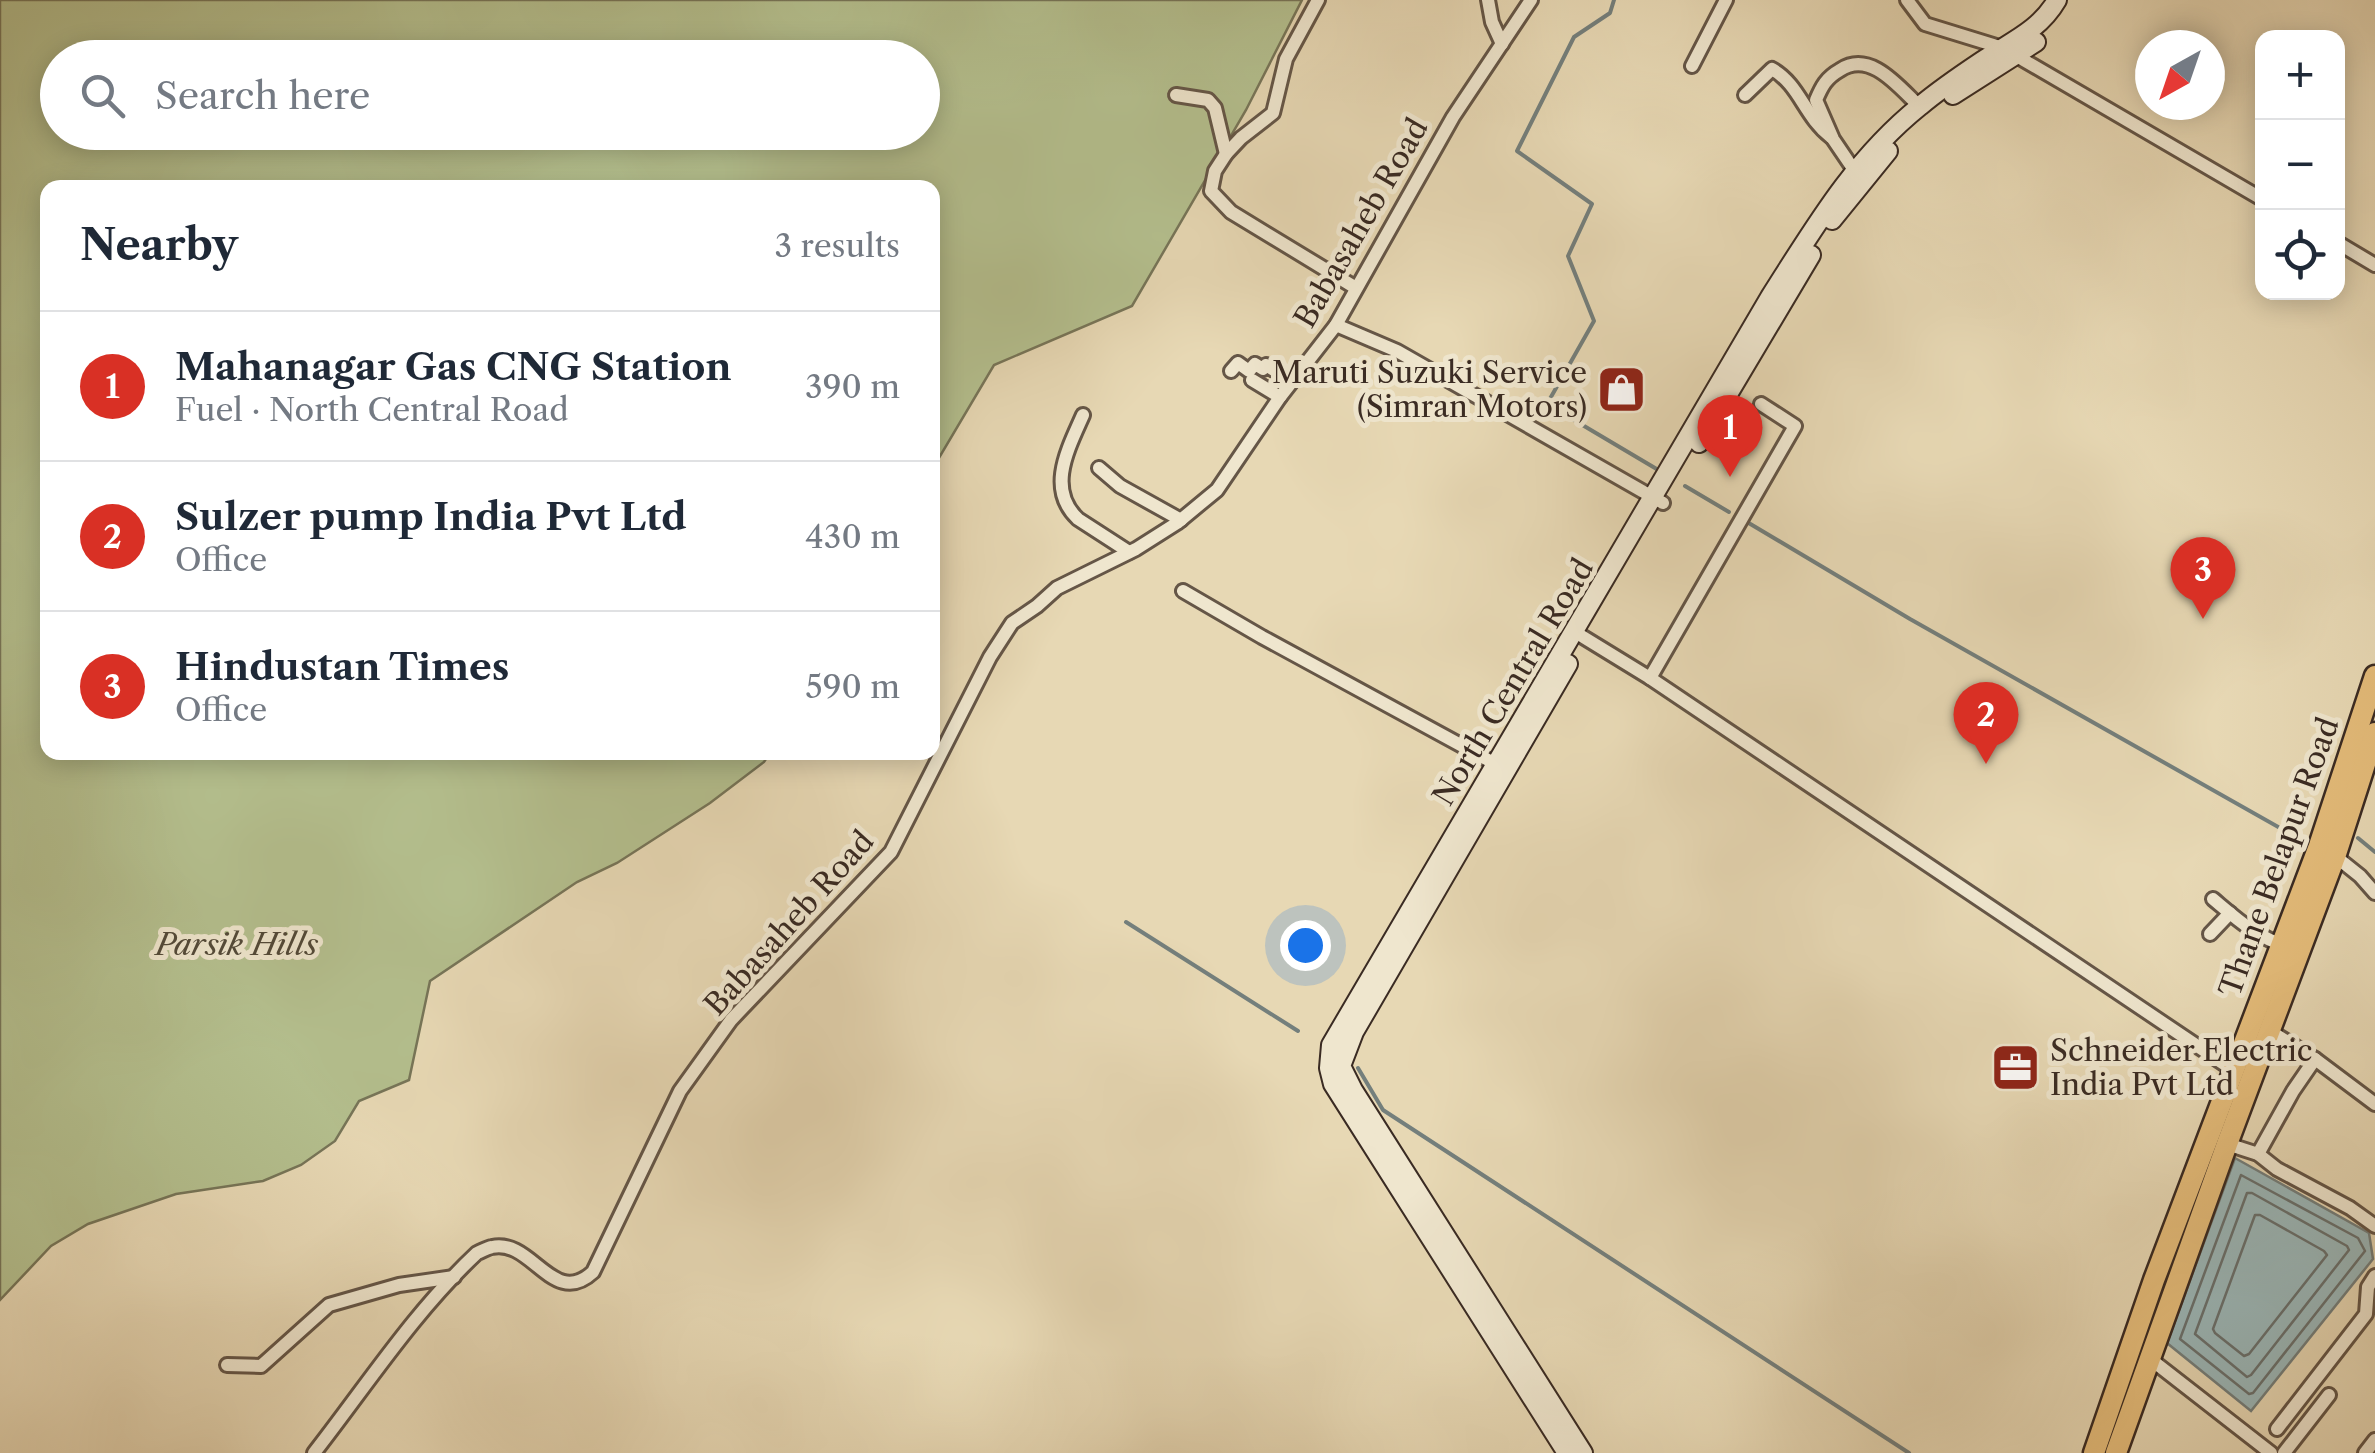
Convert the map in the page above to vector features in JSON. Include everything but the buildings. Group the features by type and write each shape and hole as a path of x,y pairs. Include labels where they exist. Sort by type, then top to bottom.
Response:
{"main road":[{"name":"North Central Road","path":"1335,1065 1331,1045 1340,1026 1502,768 1534,697 1579,634 1659,495 1834,216 1884,155 1936,106 2036,28 2057,0"},
{"name":"North Central Road","path":"1659,495 1770,297 1854,170 1919,106 2010,51 2042,38 2068,0"},
{"name":"Thane Belapur Road","path":"2094,1453 2148,1298 2217,1140 2327,850 2375,676"},
{"name":"Thane Belapur Road","path":"2327,850 2371,761 2375,733"},
{"name":"Thane Belapur Road","path":"2242,1076 2270,1030 2290,948"},
{"path":"1335,1065 1333,1084 1567,1453"},
{"path":"1335,1065 1583,1453"},
{"name":"Thane Belapur Road","path":"2117,1453 2217,1140"}],"street":[{"path":"1318,0 1286,60 1273,113 1226,154 1215,170 1211,191 1231,212 1356,288"},
{"path":"1488,0 1502,44"},
{"name":"Babasaheb Road","path":"940,755 990,656 1012,624 1057,588 1182,520 1217,490 1280,396 1336,325 1453,117 1532,0"},
{"path":"1692,66 1726,0"},
{"path":"1907,0 1925,24 2010,51 2255,195"},
{"path":"1854,170 1833,138 1816,100 1825,80 1844,66 1859,62 1870,65 1919,106"},
{"path":"1745,96 1772,69 1789,80 1818,126 1833,138"},
{"path":"1176,94 1208,100 1214,108 1226,154"},
{"path":"2345,247 2375,265"},
{"path":"1336,325 1397,350 1659,495"},
{"path":"1231,372 1238,363 1249,371 1256,364 1263,370 1266,365 1291,381"},
{"path":"1252,380 1280,396"},
{"path":"1650,678 1795,426 1760,404"},
{"path":"1083,416 1070,445 1060,489 1070,512 1129,552"},
{"path":"1099,468 1120,486 1182,520"},
{"path":"1183,592 1502,768"},
{"path":"1579,634 2242,1076"},
{"name":"Babasaheb Road","path":"314,1453 396,1343 477,1254 494,1246 510,1248 552,1278 569,1283 582,1282 593,1272 680,1090 731,1020 891,852 937,760"},
{"path":"2327,850 2375,893"},
{"path":"2213,899 2264,940 2290,948"},
{"path":"2210,934 2230,913"},
{"path":"2270,1030 2375,1102"},
{"path":"2258,1154 2315,1059"},
{"path":"2217,1140 2258,1154 2375,1226"},
{"path":"228,1365 261,1366 329,1305 399,1285 454,1276"},
{"path":"2277,1430 2366,1314 2368,1287 2375,1276"},
{"path":"2149,1358 2271,1453"},
{"path":"2284,1453 2330,1395"},
{"path":"2365,1453 2375,1440"}],"green space":[{"name":"Parsik Hills","path":"0,0 1302,0 1246,110 1132,306 994,365 940,456 940,180 40,180 40,760 765,760 710,803 617,863 577,882 430,981 409,1080 359,1101 335,1141 301,1165 263,1181 176,1194 88,1224 51,1246 0,1300"}],"water":[{"path":"2235,1158 2369,1233 2373,1259 2251,1411 2167,1343"}],"waterway":[{"path":"1614,0 1610,13 1574,37 1517,151 1592,204 1568,256 1594,321 1547,404 1660,471"},
{"path":"1685,486 1729,512"},
{"path":"1747,522 1910,619 2303,841"},
{"path":"2358,838 2375,852"},
{"path":"1126,922 1298,1031"},
{"path":"1358,1068 1383,1110 1909,1453"}],"place":[{"name":"Maruti Suzuki Service (Simran Motors)","path":"1622,389"},
{"name":"Mahanagar Gas CNG Station","path":"1730,477"},
{"name":"Hindustan Times","path":"2203,619"},
{"name":"Sulzer pump India Pvt Ltd","path":"1986,764"},
{"name":"Schneider Electric India Pvt Ltd","path":"2015,1067"}]}
